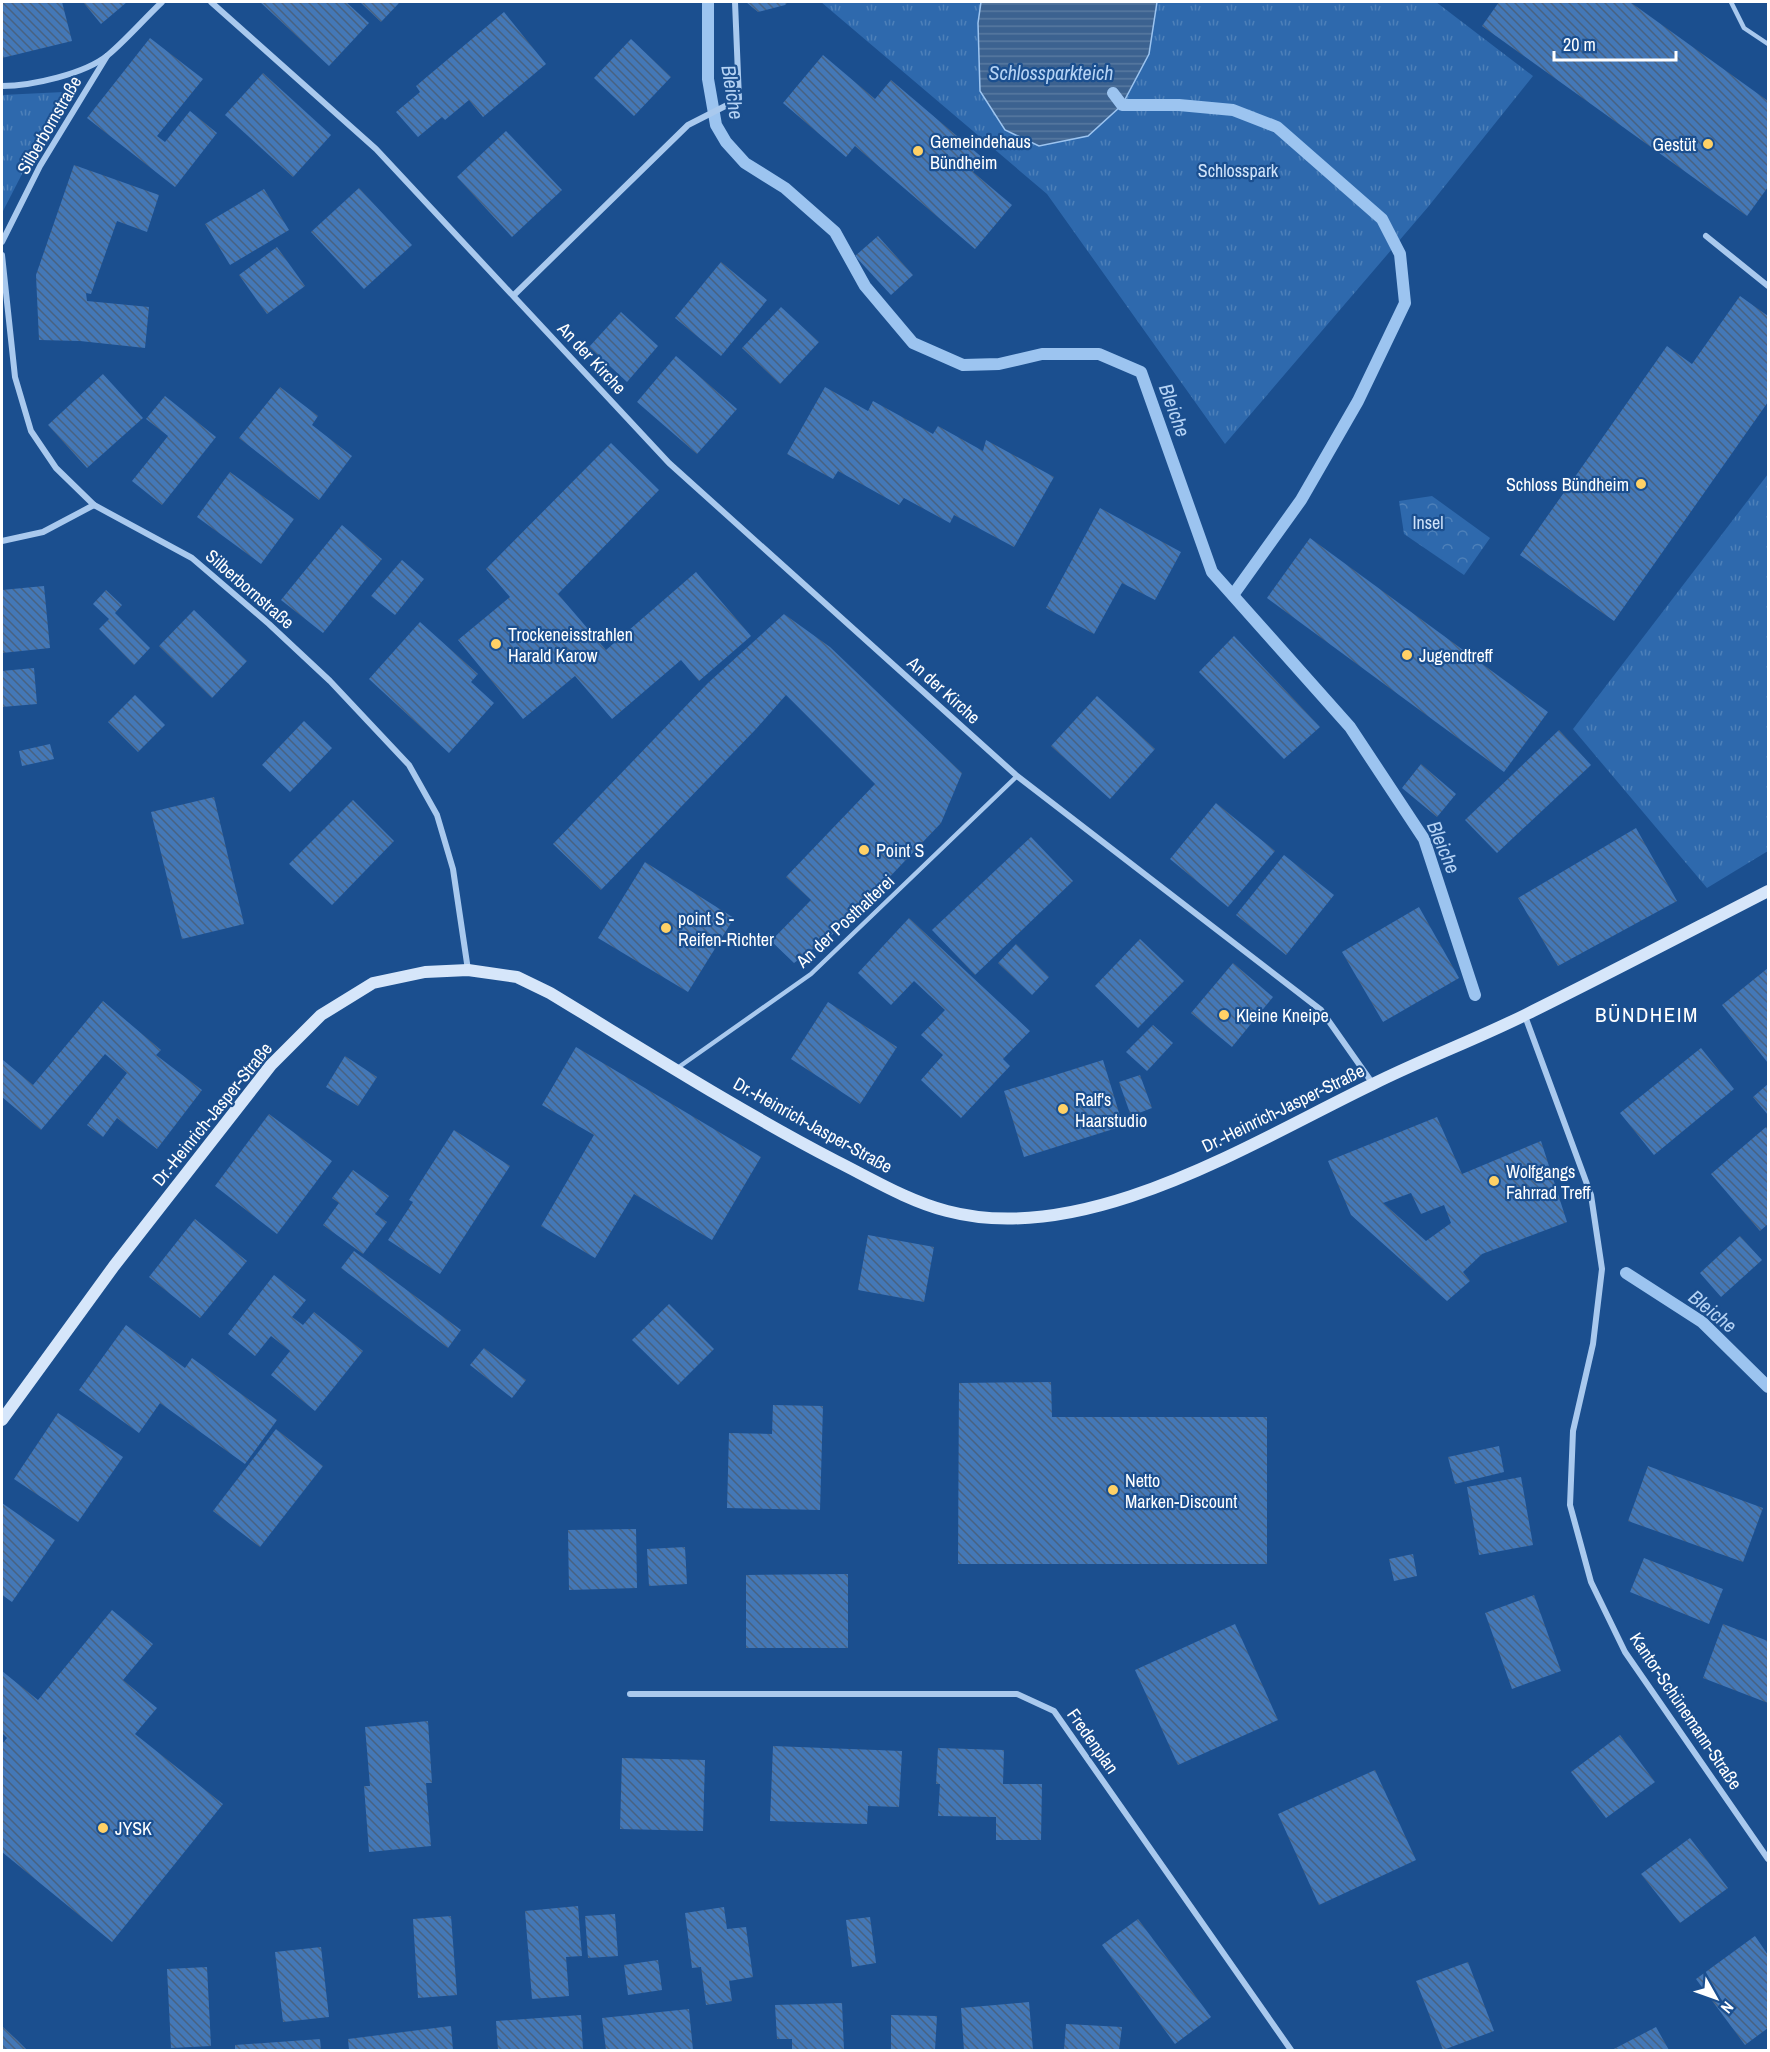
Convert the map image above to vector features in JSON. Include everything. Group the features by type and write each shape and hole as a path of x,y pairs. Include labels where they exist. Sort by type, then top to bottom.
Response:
{"main road":[{"name":"Dr.-Heinrich-Jasper-Straße","path":"2,1420 114,1266 271,1065 321,1015 373,983 425,972 468,970 517,977 550,993 799,1142 901,1194 948,1211 1005,1219 1046,1217 1102,1205 1232,1155 1373,1084 1525,1016 1768,891"}],"street":[{"name":"Silberbornstraße","path":"2,242 40,166 107,56 162,2"},
{"name":"An der Kirche","path":"211,2 376,149 669,463 1017,776 1321,1010 1373,1084"},
{"path":"514,296 688,125 739,99 735,2"},
{"name":"Silberbornstraße","path":"2,86 21,86 75,72 107,56"},
{"path":"1706,236 1768,286"},
{"name":"Silberbornstraße","path":"2,255 15,377 31,431 56,468 94,505 192,558 330,681 409,765 437,815 453,869 468,970"},
{"path":"2,541 43,532 94,505"},
{"name":"Kantor-Schünemann-Straße","path":"1525,1016 1591,1195 1602,1269 1593,1344 1584,1379 1573,1442 1570,1505 1591,1581 1625,1652 1768,1859"},
{"name":"Fredenplan","path":"630,1694 1017,1694 1054,1711 1291,2050"}],"lane":[{"path":"1731,2 1744,28 1768,44"},
{"name":"An der Posthalterei","path":"676,1069 811,974 1017,776"}],"green space":[{"name":"Schlosspark","path":"821,2 1436,2 1533,76 1428,207 1225,444 1047,194"},
{"path":"64,92 2,213 2,95"},
{"path":"1768,474 1768,851 1707,888 1573,729"},
{"name":"Insel","path":"1432,496 1490,538 1464,575 1404,534 1399,501"}],"water":[{"name":"Schlossparkteich","path":"981,2 1157,2 1149,54 1122,105 1088,136 1039,146 1005,130 980,91 978,23"}],"building":[{"path":"2,2 62,2 72,41 2,58"},
{"path":"83,2 127,2 101,24"},
{"path":"260,2 346,2 369,23 329,66"},
{"path":"360,2 400,2 381,22"},
{"path":"746,2 788,2 785,5 758,12"},
{"name":"Gestüt","path":"1499,2 1630,2 1768,101 1768,187 1747,216 1482,26"},
{"path":"504,12 546,64 483,117 469,100 445,120 442,117 418,137 396,112 420,92 416,86"},
{"path":"150,38 203,79 157,136 165,142 190,111 217,133 175,187 87,118"},
{"path":"631,39 671,77 634,116 594,78"},
{"name":"Gemeindehaus Bündheim","path":"823,55 875,99 891,80 984,159 973,172 1012,205 975,249 855,146 846,157 783,103"},
{"path":"263,73 331,135 293,177 225,115"},
{"path":"506,131 562,190 512,237 457,177"},
{"path":"74,165 159,195 147,232 117,221 91,294 86,293 87,301 149,307 145,348 80,341 39,340 36,275"},
{"path":"359,188 412,245 364,289 311,232"},
{"path":"264,189 289,230 230,265 205,224"},
{"path":"878,236 913,275 891,295 855,256"},
{"path":"277,247 305,286 267,314 239,275"},
{"path":"721,262 767,300 721,356 675,318"},
{"name":"Schloss Bündheim","path":"1740,296 1768,316 1768,402 1614,621 1520,555 1667,346 1692,364"},
{"path":"781,307 819,342 780,384 742,348"},
{"path":"621,312 658,346 627,382 589,347"},
{"path":"676,356 737,409 697,454 637,402"},
{"path":"103,374 143,418 87,468 48,425"},
{"path":"280,387 318,416 312,425 352,456 319,500 239,438"},
{"path":"825,387 868,411 873,401 933,434 938,426 983,451 986,440 1054,477 1014,547 954,515 950,523 904,498 899,505 838,471 833,479 787,454"},
{"path":"165,396 216,437 162,505 132,481 168,436 146,419"},
{"path":"611,443 659,490 558,594 606,650 696,572 751,636 699,681 681,660 612,719 575,676 523,719 458,640 510,597 486,569"},
{"path":"230,472 294,519 261,564 197,517"},
{"path":"1100,508 1181,552 1155,600 1122,583 1094,634 1046,608"},
{"path":"342,525 382,559 323,633 281,600"},
{"name":"Jugendtreff","path":"1310,538 1548,712 1504,772 1267,598"},
{"path":"402,560 424,579 395,615 371,596"},
{"path":"44,586 50,648 2,653 2,590"},
{"path":"106,590 122,605 115,613 150,648 134,665 99,629 109,619 93,604"},
{"path":"194,610 247,661 212,698 159,646"},
{"path":"784,614 830,647 962,773 941,823 841,928 794,963 771,941 811,900 786,877 875,784 786,695 601,890 553,844 708,683"},
{"path":"420,622 478,674 471,682 494,703 449,753 369,679"},
{"path":"1234,636 1320,727 1284,759 1199,672"},
{"path":"34,668 37,704 2,707 2,671"},
{"path":"135,695 165,725 138,752 108,722"},
{"path":"1097,696 1155,749 1110,799 1051,746"},
{"path":"304,721 332,748 290,792 262,765"},
{"path":"1559,730 1591,765 1497,853 1465,820"},
{"path":"50,744 54,759 22,766 19,751"},
{"path":"1421,764 1456,794 1437,817 1402,788"},
{"path":"214,797 244,924 182,939 151,812"},
{"path":"353,800 394,841 332,905 289,864"},
{"path":"1216,803 1275,851 1228,907 1170,859"},
{"path":"1636,828 1677,901 1558,966 1518,898"},
{"path":"1031,837 1073,881 975,975 932,930"},
{"path":"1284,855 1334,895 1286,955 1236,915"},
{"name":"point S - Reifen-Richter","path":"645,862 734,918 688,992 598,938"},
{"path":"1419,907 1459,978 1383,1022 1342,952"},
{"path":"909,918 1030,1031 1003,1059 1010,1066 961,1118 921,1080 943,1055 921,1035 945,1010 914,981 891,1005 858,973"},
{"path":"1140,939 1184,981 1138,1028 1095,986"},
{"path":"1016,944 1049,977 1032,995 998,963"},
{"path":"1233,963 1273,997 1232,1047 1191,1013"},
{"path":"1768,968 1768,1063 1722,1005"},
{"path":"103,1001 161,1050 156,1055 202,1090 157,1149 117,1118 103,1137 87,1125 127,1073 105,1054 41,1130 2,1097 3,1060 33,1085"},
{"path":"828,1002 897,1047 860,1104 791,1059"},
{"path":"1153,1025 1173,1043 1147,1071 1126,1052"},
{"path":"576,1047 761,1157 712,1240 634,1194 595,1258 541,1226 594,1135 542,1105"},
{"path":"1701,1048 1734,1089 1654,1155 1620,1113"},
{"path":"345,1056 377,1077 358,1106 326,1087"},
{"name":"Ralf's Haarstudio","path":"1103,1060 1123,1126 1024,1157 1004,1091"},
{"path":"1140,1075 1152,1108 1131,1116 1119,1082"},
{"path":"1768,1084 1768,1115 1753,1097"},
{"path":"269,1114 332,1161 277,1234 215,1186"},
{"path":"1437,1117 1462,1174 1541,1141 1567,1222 1482,1254 1463,1272 1470,1281 1447,1301 1351,1215 1328,1161","holes":["1411,1193 1421,1214 1444,1205 1451,1223 1426,1241 1383,1203"]},
{"path":"1766,1127 1768,1129 1768,1224 1760,1231 1711,1174"},
{"path":"454,1130 510,1166 440,1274 388,1240 413,1202 409,1200"},
{"path":"353,1170 389,1196 375,1214 387,1222 363,1254 323,1225 339,1203 332,1198"},
{"path":"195,1219 247,1261 200,1318 149,1277"},
{"path":"868,1235 934,1247 924,1302 858,1290"},
{"path":"1740,1236 1762,1260 1721,1297 1700,1273"},
{"path":"354,1251 461,1330 448,1348 341,1268"},
{"path":"274,1275 306,1300 292,1317 303,1325 314,1312 363,1351 315,1411 271,1375 290,1351 271,1336 255,1356 228,1334"},
{"path":"669,1304 714,1349 678,1385 632,1340"},
{"path":"126,1325 185,1368 192,1358 277,1420 245,1464 160,1403 139,1433 79,1390"},
{"path":"484,1348 526,1380 512,1398 470,1365"},
{"name":"Netto Marken-Discount","path":"1051,1382 1052,1417 1267,1417 1267,1564 958,1564 959,1383"},
{"path":"773,1405 823,1406 820,1510 727,1508 729,1433 772,1434"},
{"path":"58,1413 123,1457 78,1522 14,1479"},
{"path":"276,1429 323,1466 260,1547 213,1511"},
{"path":"1499,1446 1504,1472 1455,1484 1448,1457"},
{"path":"1648,1466 1763,1508 1743,1562 1628,1521"},
{"path":"1521,1477 1533,1545 1479,1555 1467,1487"},
{"path":"2,1503 55,1540 12,1602 2,1595"},
{"path":"636,1529 637,1588 569,1590 568,1530"},
{"path":"685,1547 687,1584 649,1586 647,1549"},
{"path":"1413,1554 1417,1576 1394,1581 1389,1559"},
{"path":"1644,1558 1723,1589 1709,1624 1630,1592"},
{"path":"848,1574 848,1648 746,1648 746,1575"},
{"path":"1534,1595 1561,1671 1512,1689 1485,1613"},
{"name":"JYSK","path":"112,1610 153,1644 123,1680 157,1708 135,1734 223,1804 112,1942 2,1852 2,1744 7,1738 2,1733 2,1671 38,1700"},
{"path":"1235,1624 1278,1720 1178,1765 1135,1670"},
{"path":"1723,1624 1768,1641 1768,1703 1703,1678"},
{"path":"428,1721 432,1783 426,1783 431,1846 369,1852 364,1786 370,1786 365,1727"},
{"path":"1620,1735 1655,1782 1606,1818 1571,1772"},
{"path":"773,1746 902,1751 899,1807 868,1806 867,1824 770,1821"},
{"path":"938,1748 1004,1750 1003,1784 1042,1784 1041,1840 996,1840 996,1817 938,1816 940,1784 936,1784"},
{"path":"622,1758 705,1760 703,1831 620,1829"},
{"path":"1375,1770 1416,1860 1319,1905 1278,1814"},
{"path":"1690,1838 1728,1888 1680,1923 1641,1874"},
{"path":"578,1906 582,1956 566,1957 569,1996 532,1999 525,1911"},
{"path":"724,1907 727,1929 746,1927 753,1977 729,1981 732,2001 706,2005 701,1967 692,1968 685,1913"},
{"path":"615,1914 618,1956 588,1958 585,1916"},
{"path":"451,1916 457,1995 418,1998 413,1919"},
{"path":"870,1917 876,1963 852,1967 846,1920"},
{"path":"1138,1919 1211,2017 1175,2044 1102,1945"},
{"path":"1755,1936 1768,1955 1768,2028 1745,2045 1696,1979"},
{"path":"321,1947 329,2017 283,2022 275,1952"},
{"path":"658,1960 662,1990 628,1995 624,1965"},
{"path":"1468,1962 1494,2031 1443,2050 1416,1981"},
{"path":"207,1967 211,2046 171,2048 167,1969"},
{"path":"1029,2002 1033,2050 964,2050 961,2008"},
{"path":"842,2003 844,2050 792,2050 792,2039 777,2039 775,2005"},
{"path":"689,2009 693,2050 606,2050 602,2018"},
{"path":"581,2015 583,2050 498,2050 496,2021"},
{"path":"891,2015 937,2016 935,2050 891,2050"},
{"path":"1066,2024 1122,2027 1119,2050 1064,2050"},
{"path":"2,2026 17,2040 27,2050 2,2050"},
{"path":"451,2026 453,2050 349,2050 348,2039"},
{"path":"1656,2027 1669,2050 1612,2050"},
{"path":"320,2039 321,2050 235,2050 235,2045"}],"waterway":[{"name":"Bleiche","path":"708,2 708,79 716,125 726,142 745,163 785,188 835,232 865,286 913,343 963,365 999,364 1042,354 1099,354 1141,372 1212,572 1350,727 1424,839 1475,995"},
{"path":"1113,93 1122,105 1179,105 1233,110 1277,127 1382,219 1400,254 1405,303 1358,401 1301,500 1233,595"},
{"name":"Bleiche","path":"1626,1273 1702,1322 1768,1387"}],"place":[{"name":"Gestüt","path":"1708,144"},
{"name":"Gemeindehaus Bündheim","path":"918,151"},
{"name":"Schloss Bündheim","path":"1641,484"},
{"name":"Trockeneisstrahlen Harald Karow","path":"496,644"},
{"name":"Jugendtreff","path":"1407,655"},
{"name":"Point S","path":"864,850"},
{"name":"point S - Reifen-Richter","path":"666,928"},
{"name":"Kleine Kneipe","path":"1224,1015"},
{"name":"Ralf's Haarstudio","path":"1063,1109"},
{"name":"Wolfgangs Fahrrad Treff","path":"1494,1181"},
{"name":"Netto Marken-Discount","path":"1113,1490"},
{"name":"JYSK","path":"103,1828"}],"district":[{"name":"BÜNDHEIM","path":"1647,1014"}]}
